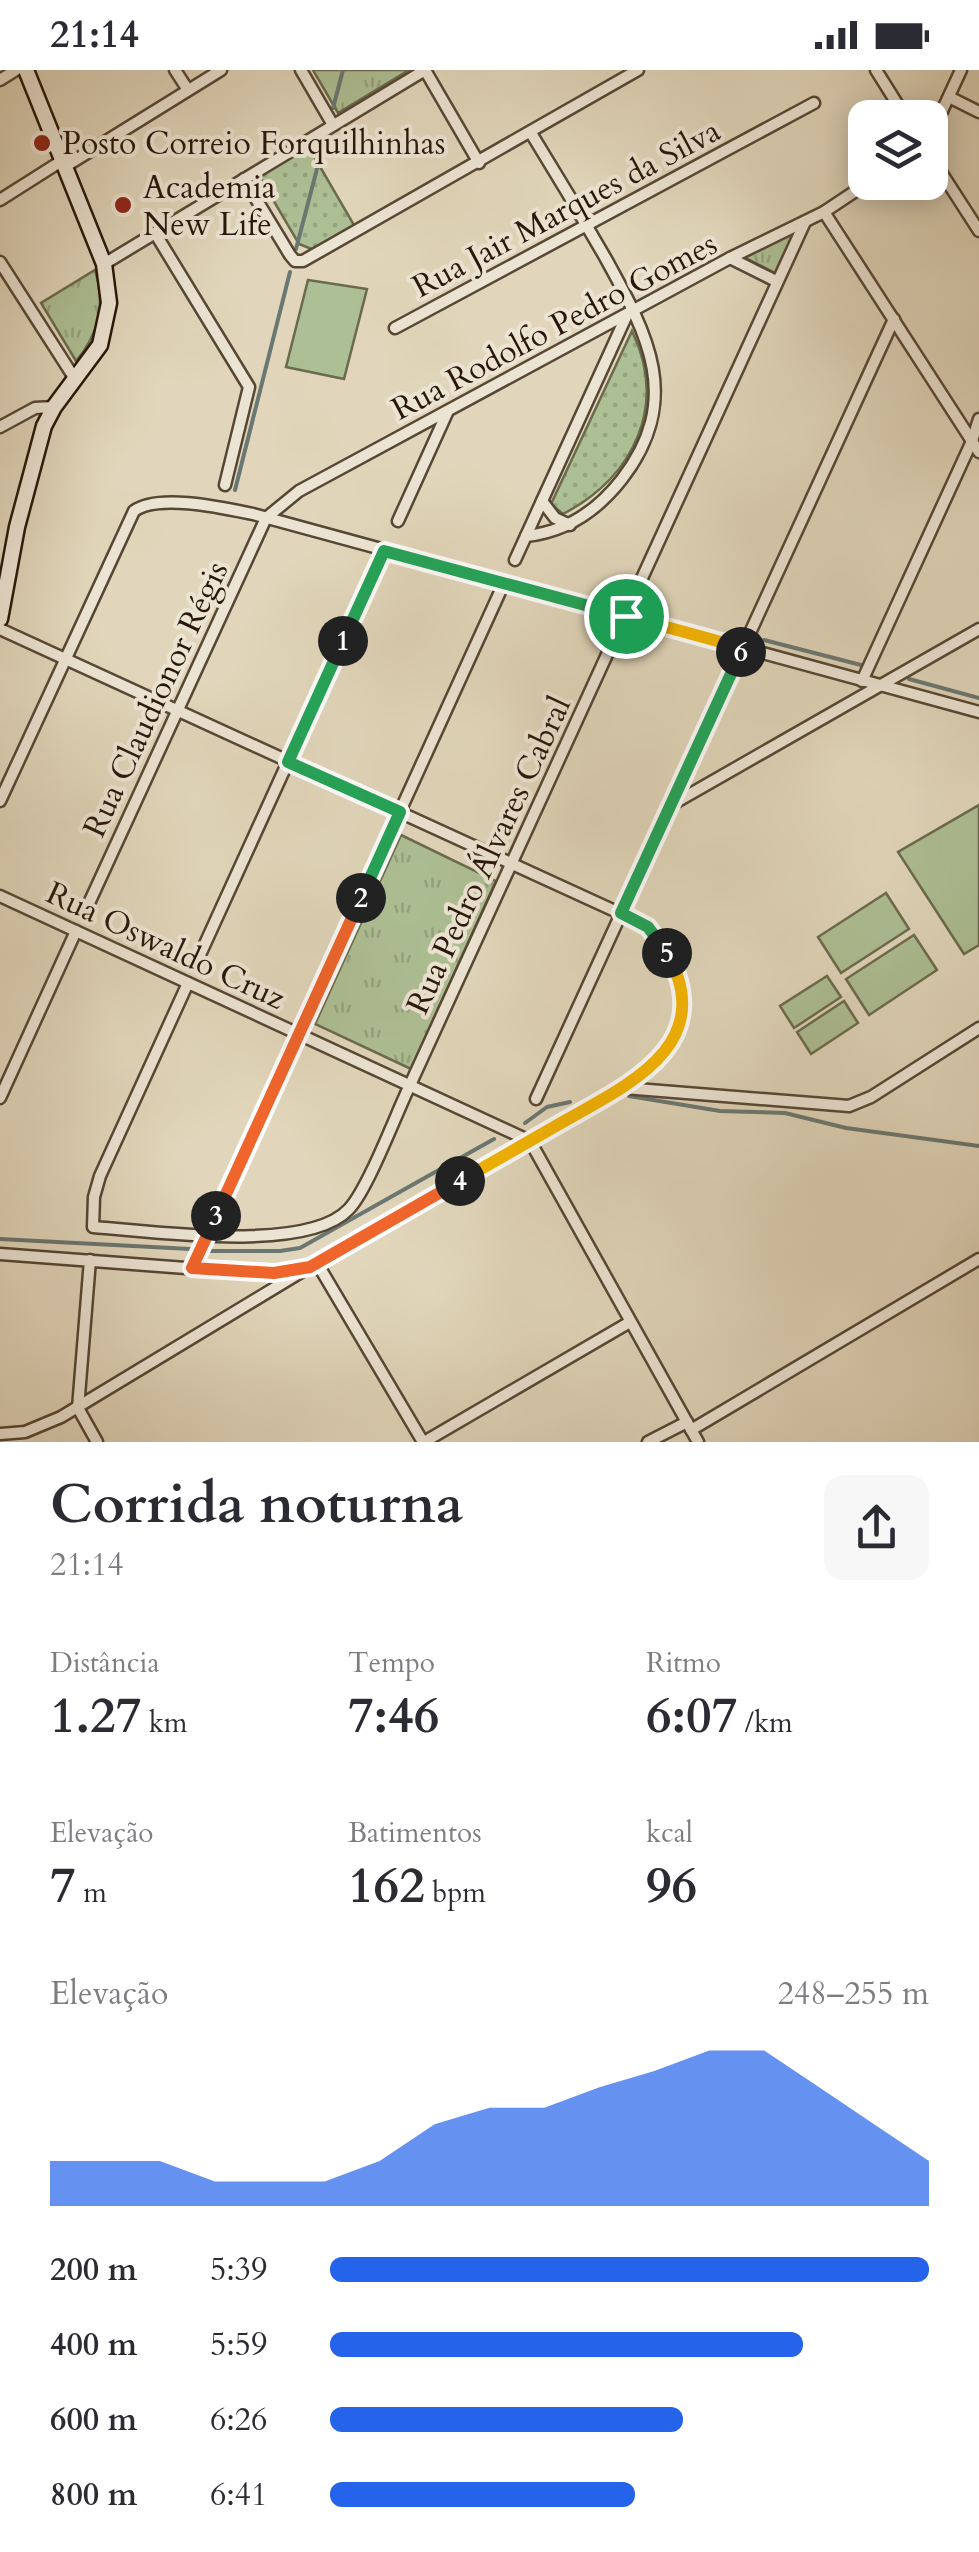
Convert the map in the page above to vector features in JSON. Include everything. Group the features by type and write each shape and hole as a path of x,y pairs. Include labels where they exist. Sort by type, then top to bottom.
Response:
{"main road":[{"path":"0,618 34,454 54,407 96,353 106,329 109,303 104,264 26,70"},
{"path":"0,583 8,568"}],"street":[{"path":"0,80 16,70"},
{"path":"176,70 188,90"},
{"path":"0,200 221,70"},
{"path":"300,70 333,125"},
{"path":"104,264 425,70 479,163"},
{"path":"244,179 290,255 303,261 638,70"},
{"path":"876,70 895,100"},
{"path":"947,100 961,70"},
{"path":"948,97 979,112"},
{"name":"Rua Jair Marques da Silva","path":"395,328 814,103"},
{"path":"526,536 570,525 614,488 636,457 649,428 655,396 655,368 587,225 532,133"},
{"path":"948,182 979,231"},
{"name":"Rua Rodolfo Pedro Gomes","path":"266,518 299,492 848,196"},
{"path":"824,212 979,452"},
{"name":"Rua Pedro Álvares Cabral","path":"188,983 100,1176 94,1197 94,1227 207,1235 288,1234 318,1228 347,1212 358,1197 410,1085 805,222"},
{"path":"155,233 249,387 225,485"},
{"path":"730,258 776,281"},
{"path":"0,262 75,379"},
{"path":"515,560 630,315"},
{"path":"536,1099 894,319"},
{"path":"0,426 36,408 54,407"},
{"path":"398,521 447,412"},
{"path":"862,680 979,419"},
{"path":"542,501 555,518 570,525"},
{"path":"0,801 134,511 145,504 219,507 266,518 979,712"},
{"name":"Rua Claudionor Régis","path":"90,902 266,518"},
{"path":"200,957 384,551"},
{"path":"192,1268 504,584"},
{"path":"0,629 648,927 675,968 683,1010 665,1052 624,1088 313,1265 78,1408 37,1428 0,1434"},
{"path":"670,806 979,629"},
{"name":"Rua Oswaldo Cruz","path":"0,896 530,1141"},
{"path":"0,1098 76,931"},
{"path":"624,1088 849,1106 871,1098 979,1028"},
{"path":"530,1141 698,1442"},
{"path":"0,1254 274,1273 313,1265"},
{"path":"648,1442 689,1426 979,1259"},
{"path":"90,1260 78,1408 97,1442"},
{"path":"313,1265 423,1442 630,1322"}],"green space":[{"path":"313,70 409,70 338,113"},
{"path":"308,146 354,225 314,250 299,244 259,176"},
{"path":"790,230 794,236 775,273 742,256"},
{"path":"95,270 100,295 98,318 76,361 41,303"},
{"path":"308,280 367,289 344,379 286,367"},
{"path":"632,331 646,386 645,412 638,437 609,480 563,514 551,504"},
{"path":"979,805 979,945 964,954 898,852"},
{"path":"401,835 496,881 411,1069 315,1024"},
{"path":"886,893 909,929 841,973 818,937"},
{"path":"914,935 937,970 869,1015 846,979"},
{"path":"827,976 841,997 794,1028 780,1006"},
{"path":"844,1001 858,1023 811,1054 797,1032"}],"waterway":[{"path":"333,108 343,70"},
{"path":"296,249 323,146"},
{"path":"235,490 290,272"},
{"path":"764,640 861,665"},
{"path":"909,679 979,698"},
{"path":"629,1096 720,1111 785,1113 846,1128 979,1146"},
{"path":"525,1123 547,1107 570,1102"},
{"path":"211,1251 300,1248 494,1139"},
{"path":"0,1239 190,1249"}],"place":[{"name":"Posto Correio Forquilhinhas","path":"42,143"},
{"name":"Academia New Life","path":"123,205"}],"route":[{"path":"384,551 626,616 743,648 621,913 653,932 675,968 683,1010 665,1052 654,1066 624,1088 310,1267 274,1273 192,1268 400,812 288,762 384,551"}]}
